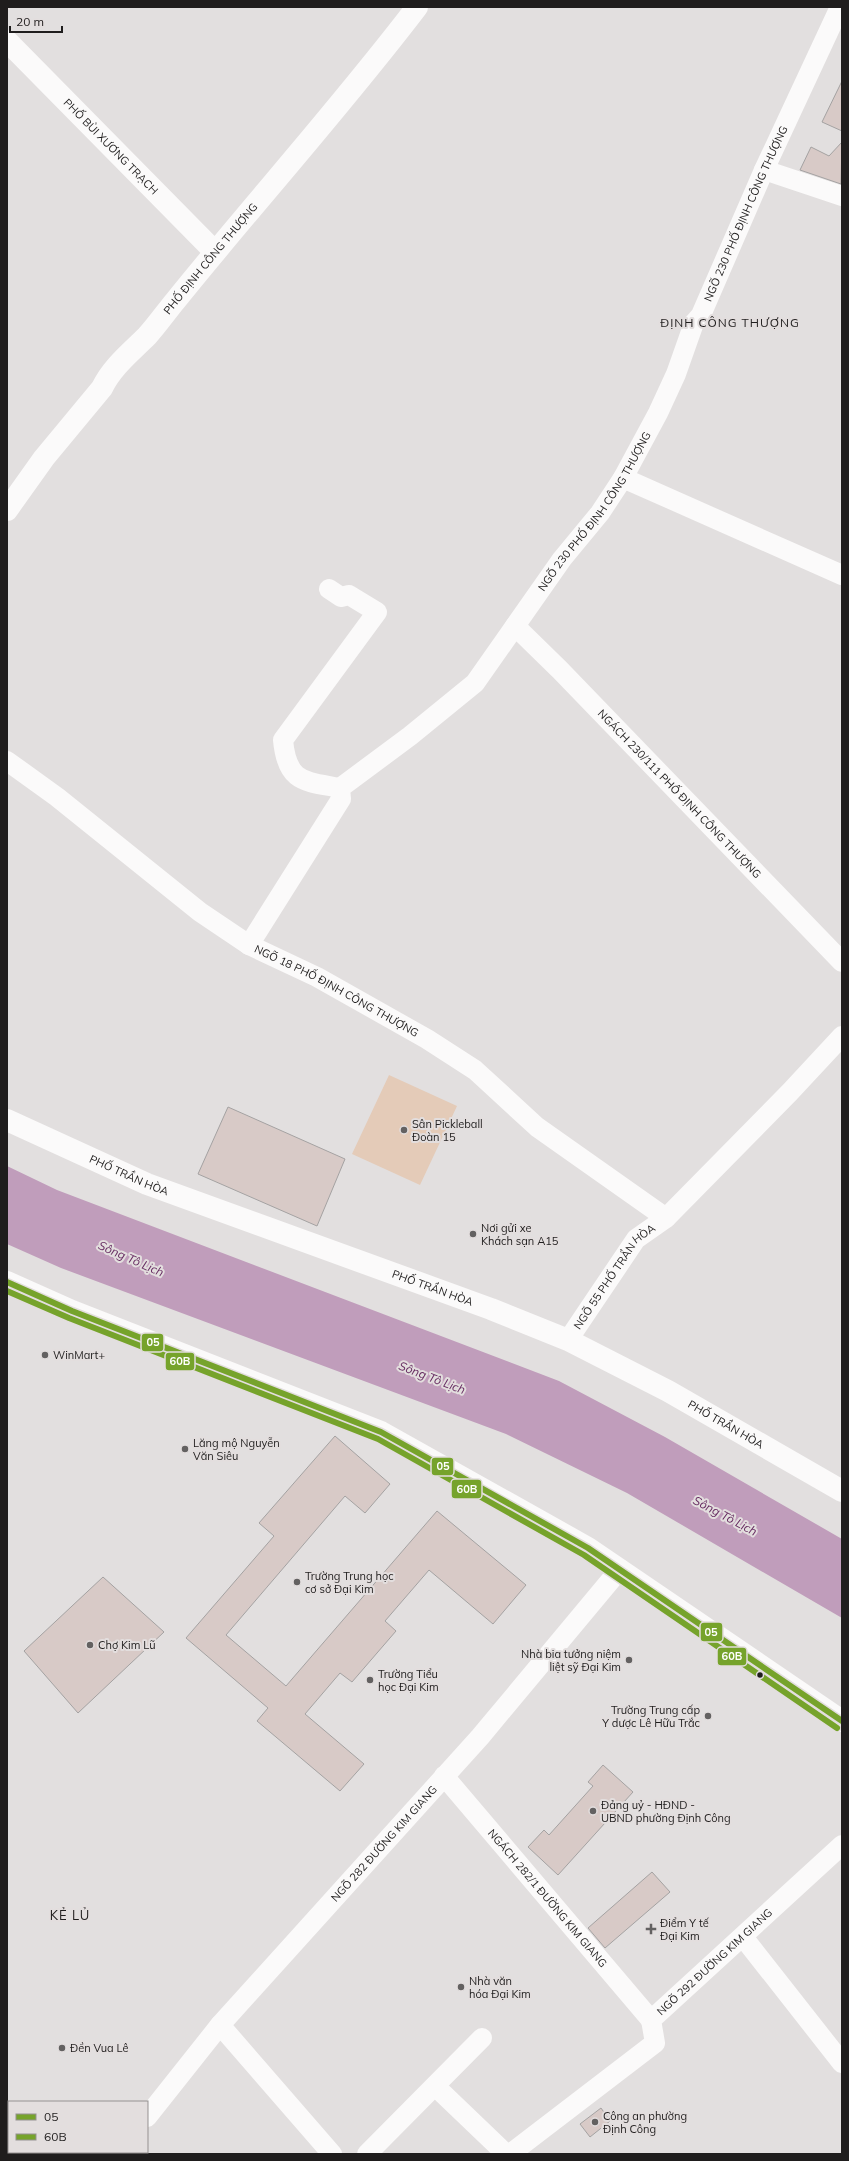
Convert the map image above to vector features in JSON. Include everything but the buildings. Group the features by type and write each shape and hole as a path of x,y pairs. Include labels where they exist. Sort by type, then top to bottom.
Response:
{"main road":[{"name":"PHỐ ĐỊNH CÔNG THƯỢNG","path":"7,510 44,458 102,388 108,376 149,334 215,252 339,106 416,7"},
{"name":"PHỐ BÙI XƯƠNG TRẠCH","path":"7,41 215,252"},
{"name":"PHỐ TRẦN HÒA","path":"7,1120 147,1184 491,1309 568,1340 668,1391 842,1491"},
{"path":"7,1282 72,1311 380,1432 588,1548 842,1721"}],"street":[{"name":"NGÕ 230 PHỐ ĐỊNH CÔNG THƯỢNG","path":"340,788 410,736 475,683 562,559 600,513 623,478 673,381 694,324 701,315 764,170 840,7"},
{"path":"764,170 842,196"},
{"path":"623,478 842,575"},
{"path":"249,945 341,799 340,788 302,780 293,774 286,760 283,740 377,612 349,595 341,597 329,589"},
{"name":"NGÁCH 230/111 PHỐ ĐỊNH CÔNG THƯỢNG","path":"515,626 560,670 759,878 842,962"},
{"name":"NGÕ 18 PHỐ ĐỊNH CÔNG THƯỢNG","path":"7,761 58,797 200,912 249,945 317,977 426,1039 475,1070 537,1127 666,1218"},
{"name":"NGÕ 55 PHỐ TRẦN HÒA","path":"568,1340 636,1239 666,1218 790,1092 842,1036"},
{"name":"NGÕ 282 ĐƯỜNG KIM GIANG","path":"148,2116 220,2025 480,1737 620,1569"},
{"name":"NGÁCH 282/1 ĐƯỜNG KIM GIANG","path":"444,1776 651,2020"},
{"name":"NGÕ 292 ĐƯỜNG KIM GIANG","path":"510,2154 655,2043 651,2020 842,1845"},
{"path":"743,1937 842,2063"},
{"path":"220,2025 332,2154"},
{"path":"367,2154 482,2038"},
{"path":"435,2086 506,2154"}],"shaded area":[{"name":"Sân Pickleball Đoàn 15","path":"389,1075 457,1106 420,1185 352,1154"}],"water":[{"name":"Sông Tô Lịch","path":"7,1166 57,1190 559,1381 665,1437 842,1539 842,1618 627,1493 506,1434 61,1268 7,1244"}],"transit line":[{"name":"05","path":"7,1282 72,1311 381,1432 588,1548 842,1721"},
{"name":"60B","path":"7,1291 69,1318 378,1439 584,1555 837,1728"}],"place":[{"name":"Sân Pickleball Đoàn 15","path":"404,1130"},
{"name":"Nơi gửi xe Khách sạn A15","path":"473,1234"},
{"name":"WinMart+","path":"45,1355"},
{"name":"Lăng mộ Nguyễn Văn Siêu","path":"185,1449"},
{"name":"Trường Trung học cơ sở Đại Kim","path":"297,1582"},
{"name":"Chợ Kim Lũ","path":"90,1645"},
{"name":"Nhà bia tưởng niệm liệt sỹ Đại Kim","path":"629,1660"},
{"name":"Trường Tiểu học Đại Kim","path":"370,1680"},
{"name":"Trường Trung cấp Y dược Lê Hữu Trắc","path":"708,1716"},
{"name":"Đảng uỷ - HĐND - UBND phường Định Công","path":"593,1811"},
{"name":"Điểm Y tế Đại Kim","path":"651,1929"},
{"name":"Nhà văn hóa Đại Kim","path":"461,1987"},
{"name":"Đền Vua Lê","path":"62,2048"},
{"name":"Công an phường Định Công","path":"595,2122"}],"district":[{"name":"ĐỊNH CÔNG THƯỢNG","path":"730,323"},
{"name":"KẺ LỦ","path":"70,1915"}]}
